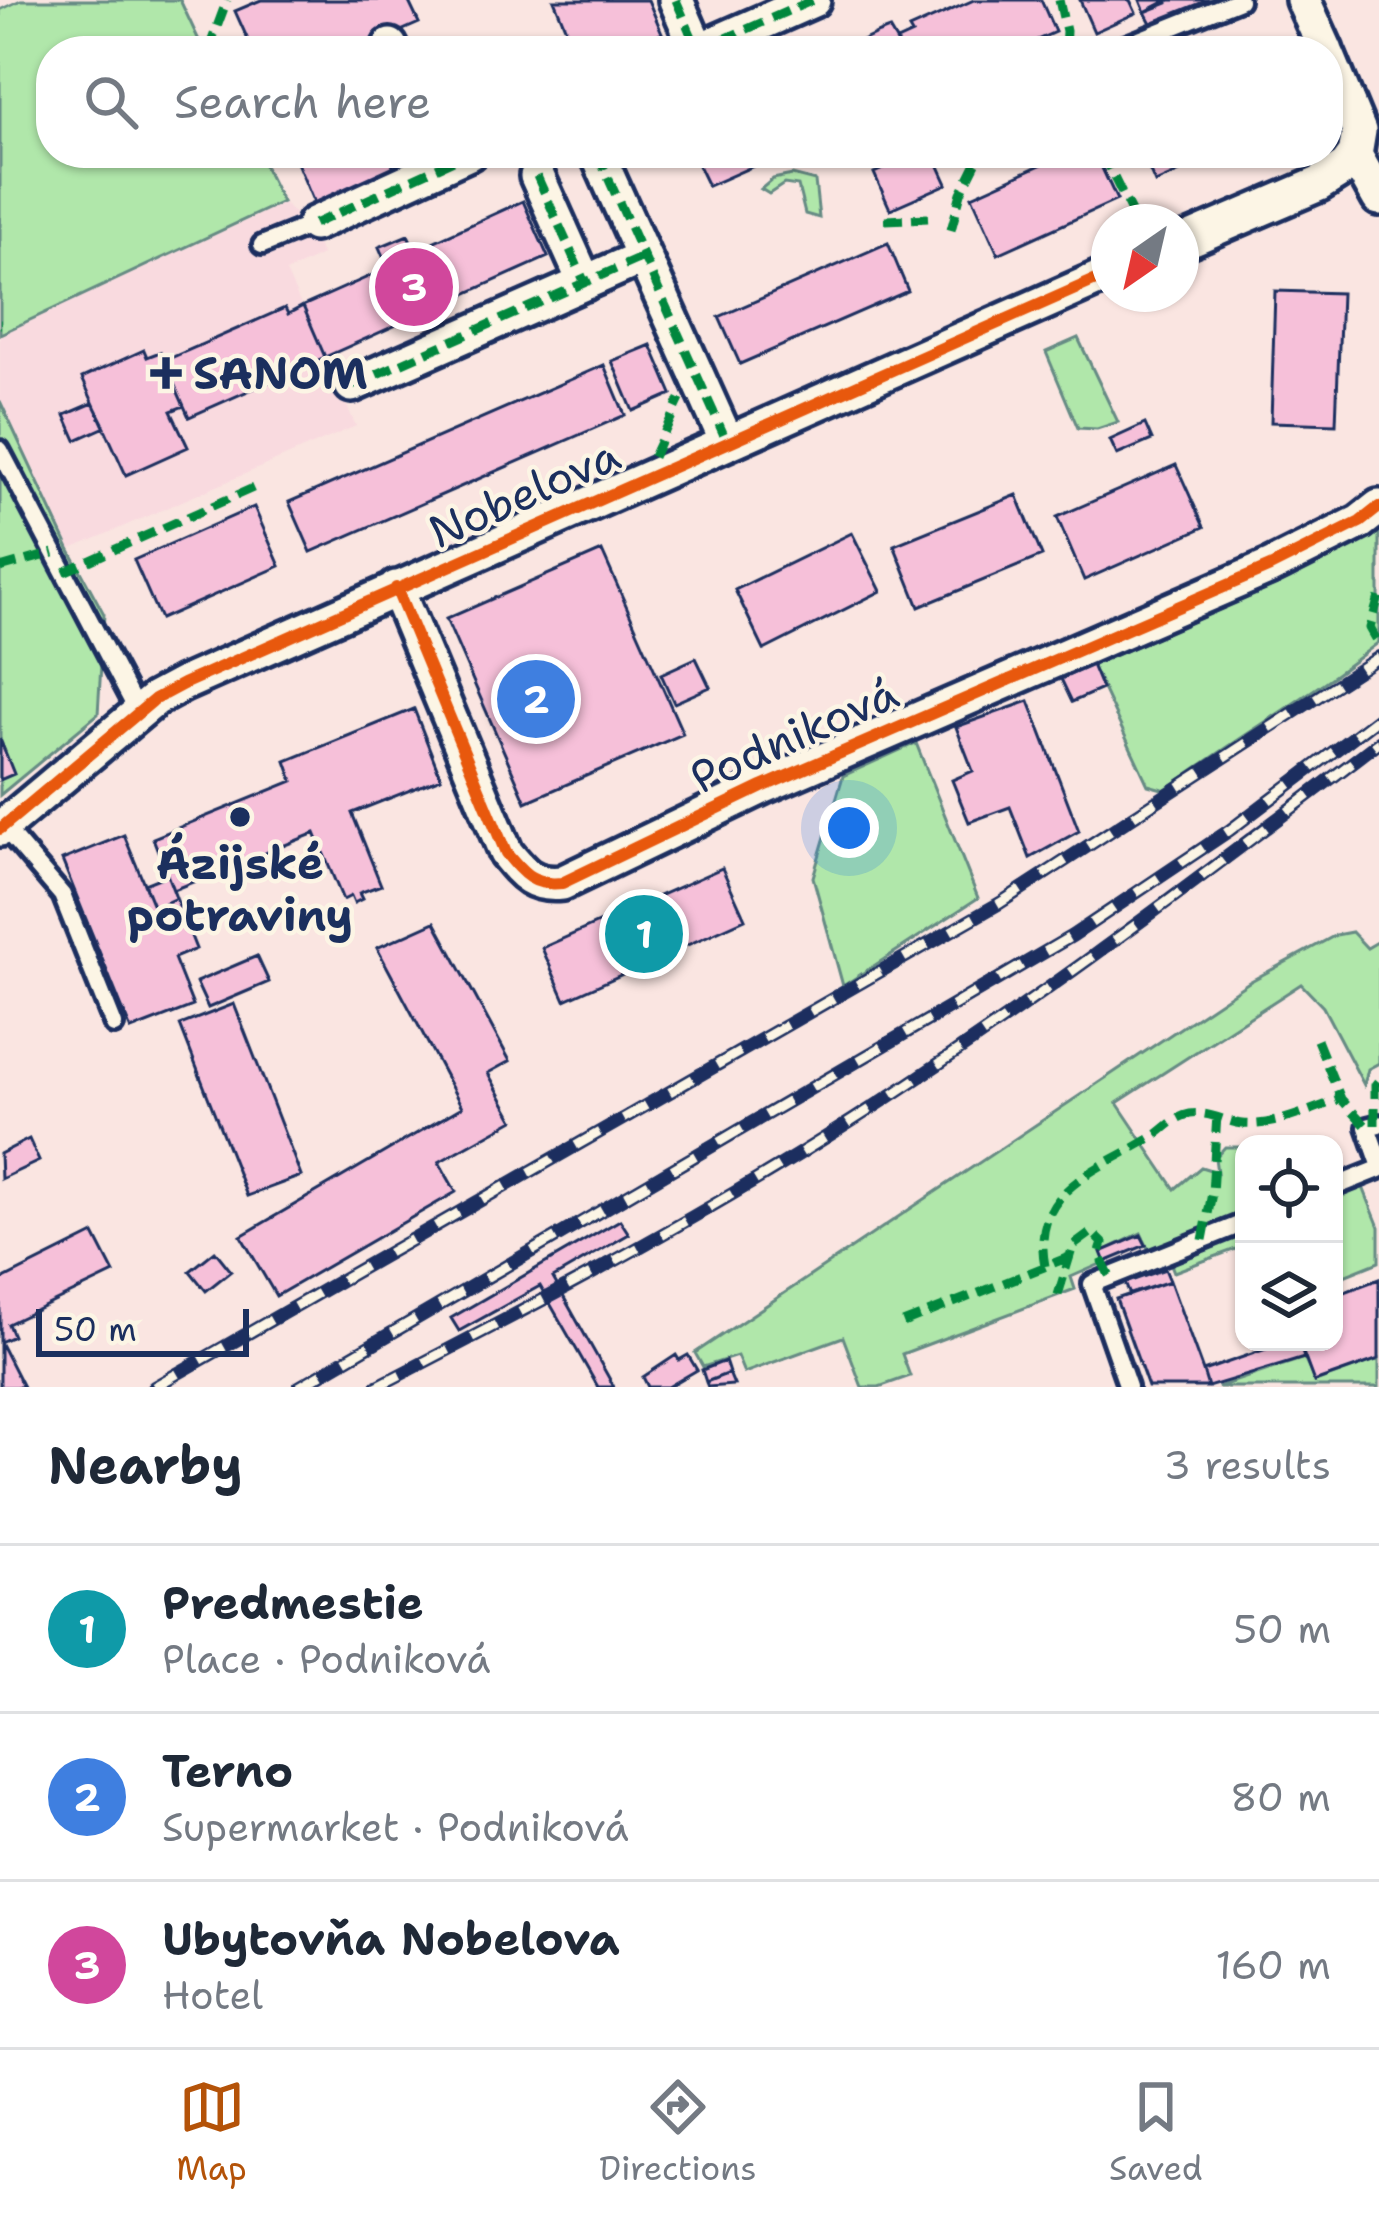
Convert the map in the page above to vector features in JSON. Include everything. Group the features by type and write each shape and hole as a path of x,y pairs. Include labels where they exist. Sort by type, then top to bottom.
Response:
{"street":[{"path":"676,0 692,36"},
{"path":"732,36 814,0"},
{"path":"1303,0 1319,36"},
{"path":"1343,92 1379,198"},
{"path":"1199,235 1337,175 1367,152"},
{"path":"314,224 427,168"},
{"path":"604,168 727,442"},
{"path":"537,176 585,283"},
{"path":"352,385 644,257"},
{"name":"Nobelova","path":"2,827 183,683 1091,282"},
{"name":"Podniková","path":"396,588 506,853 526,878 543,885 562,883 762,787 1270,567 1360,522 1379,507"}],"lane":[{"path":"1149,36 1239,0"},
{"path":"262,245 314,224"},
{"path":"0,451 139,714"},
{"path":"2,827 62,895 114,1025"},
{"path":"1343,1183 1379,1165 1366,1127 1379,1124"},
{"path":"1128,1387 1092,1284 1235,1227"}],"shaded area":[{"name":"SANOM","path":"282,202 308,226 322,255 286,272 356,426 69,550 0,401 0,334"}],"green space":[{"path":"21,0 180,0 197,36 36,36 36,168 265,168 282,202 0,334 0,10"},
{"path":"792,175 815,181 819,218 805,214 798,186 784,184 769,194 761,189 773,179"},
{"path":"1078,338 1118,422 1097,429 1078,428 1046,352"},
{"path":"0,401 104,614 98,714 0,795"},
{"path":"1379,530 1379,642 1166,790 1148,785 1092,665 1290,579"},
{"path":"916,743 978,898 843,986 813,877 843,776"},
{"path":"1352,932 1367,948 1379,941 1379,1063 1368,1069 1364,1085 1323,1007 1301,984 1117,1103 1175,1189 1201,1167 1217,1172 1215,1158 1225,1147 1235,1147 1235,1249 1174,1272 1167,1254 1148,1248 1141,1233 1102,1252 1105,1262 1071,1277 1075,1289 902,1354 910,1376 879,1387 862,1387 843,1337 744,1373 737,1356 703,1367 695,1353 1249,982 1336,935"},
{"path":"1361,1182 1379,1227 1379,1262 1343,1276 1343,1243 1343,1189"},
{"path":"1304,1358 1315,1382 1379,1359 1379,1387 1218,1387"}],"building":[{"path":"261,0 408,0 419,23 389,36 246,36 235,11"},
{"path":"554,0 648,0 662,33 655,36 569,36"},
{"path":"974,0 1041,0 1055,32 1046,36 908,36 912,34 909,29"},
{"path":"1080,0 1130,0 1136,13 1094,32"},
{"path":"1140,0 1168,0 1168,3 1145,12"},
{"path":"1168,0 1209,0 1152,25 1145,12"},
{"path":"299,168 394,168 314,203"},
{"path":"699,168 749,168 708,186"},
{"path":"885,168 940,168 947,184 890,209 874,173"},
{"path":"1034,168 1102,168 1117,200 1091,204 1091,212 998,254 972,196"},
{"path":"1148,168 1189,168 1155,183"},
{"path":"523,201 548,257 325,357 303,306 388,268 379,247 408,235 415,250"},
{"path":"888,243 908,291 740,364 719,317"},
{"path":"1275,291 1341,293 1336,424 1271,422"},
{"path":"303,306 325,357 189,417 164,361 285,308 288,314"},
{"path":"651,345 672,394 633,411 612,361"},
{"path":"144,350 147,357 160,352 184,406 171,411 188,447 126,475 82,378"},
{"path":"604,365 625,415 311,552 289,502"},
{"path":"93,403 105,427 76,440 65,415"},
{"path":"1145,424 1152,440 1117,455 1110,440"},
{"path":"1176,465 1204,527 1084,580 1057,517"},
{"path":"1017,495 1042,556 919,607 894,545"},
{"path":"254,507 280,566 160,619 134,560"},
{"path":"852,533 881,591 764,650 735,590"},
{"path":"602,551 683,734 526,802 446,619"},
{"path":"696,658 710,687 674,703 661,674"},
{"path":"1092,665 1102,689 1072,702 1061,679"},
{"path":"1029,701 1079,831 1030,858 1010,807 969,822 952,780 973,771 956,727"},
{"path":"414,709 441,778 352,813 381,885 359,893 362,899 354,903 351,896 343,900 315,833 173,890 153,838 293,781 286,761"},
{"path":"0,739 14,774 0,780"},
{"path":"124,835 154,908 176,898 196,949 174,958 193,1006 131,1030 62,860"},
{"path":"722,868 745,919 565,1000 542,948"},
{"path":"165,869 176,898 154,908 144,884 162,877 160,871"},
{"path":"435,922 510,1061 488,1073 514,1120 439,1162 456,1192 276,1296 241,1236 462,1107 377,948"},
{"path":"257,956 269,982 208,1008 196,982"},
{"path":"234,1004 301,1176 247,1196 180,1025"},
{"path":"29,1139 39,1161 1,1179 0,1154"},
{"path":"620,1220 629,1234 553,1278 614,1387 598,1387 540,1286 459,1331 451,1318"},
{"path":"94,1234 114,1273 8,1324 13,1336 0,1342 0,1281"},
{"path":"1141,1235 1146,1245 1105,1262 1101,1252"},
{"path":"215,1251 231,1271 206,1291 190,1271"},
{"path":"1165,1269 1170,1281 1130,1295 1125,1283"},
{"path":"1379,1279 1379,1359 1314,1382 1302,1351 1343,1351 1343,1293"},
{"path":"1170,1281 1208,1387 1148,1387 1116,1299"},
{"path":"0,1342 23,1387 0,1387"},
{"path":"1260,1351 1302,1351 1304,1358 1208,1387 1203,1371"},
{"path":"676,1355 679,1360 688,1355 697,1370 668,1387 648,1387 643,1377"},
{"path":"725,1361 729,1373 706,1382 702,1370"},
{"path":"729,1373 734,1385 708,1387 706,1382"}],"railway":[{"path":"154,1387 1000,903 1379,657"},
{"path":"299,1387 1072,936 1230,830 1379,717"},
{"path":"376,1387 643,1245 874,1106 1094,955 1379,742"}],"marked path":[{"path":"214,36 227,0"},
{"path":"676,0 692,36"},
{"path":"731,36 813,0"},
{"path":"1059,0 1066,36"},
{"path":"314,224 436,168"},
{"path":"604,168 727,442"},
{"path":"951,230 974,168"},
{"path":"1109,168 1127,204"},
{"path":"537,176 585,283"},
{"path":"885,220 928,218"},
{"path":"352,385 643,257"},
{"path":"653,457 680,399"},
{"path":"64,572 253,488"},
{"path":"0,568 54,553"},
{"path":"1379,597 1370,628 1379,644"},
{"path":"1317,1040 1341,1099 1367,1127"},
{"path":"1375,1125 1379,1080"},
{"path":"1045,1266 1043,1240 1058,1200 1090,1172 1179,1118 1197,1113 1243,1124 1268,1123 1341,1099"},
{"path":"1203,1240 1212,1193 1217,1115"},
{"path":"1058,1295 1073,1246 1092,1232 1103,1243 1099,1255 1110,1277"},
{"path":"903,1323 1069,1257"}],"cycle path":[{"path":"0,829 155,699 183,684 1091,282"},
{"path":"396,588 506,853 530,877 562,883 762,787 1270,567 1360,522 1379,507"}],"place":[{"name":"Ubytovňa Nobelova","path":"414,287"},
{"name":"SANOM","path":"166,373"},
{"name":"Terno","path":"536,699"},
{"name":"Ázijské potraviny","path":"240,817"},
{"name":"Predmestie","path":"644,934"}]}
